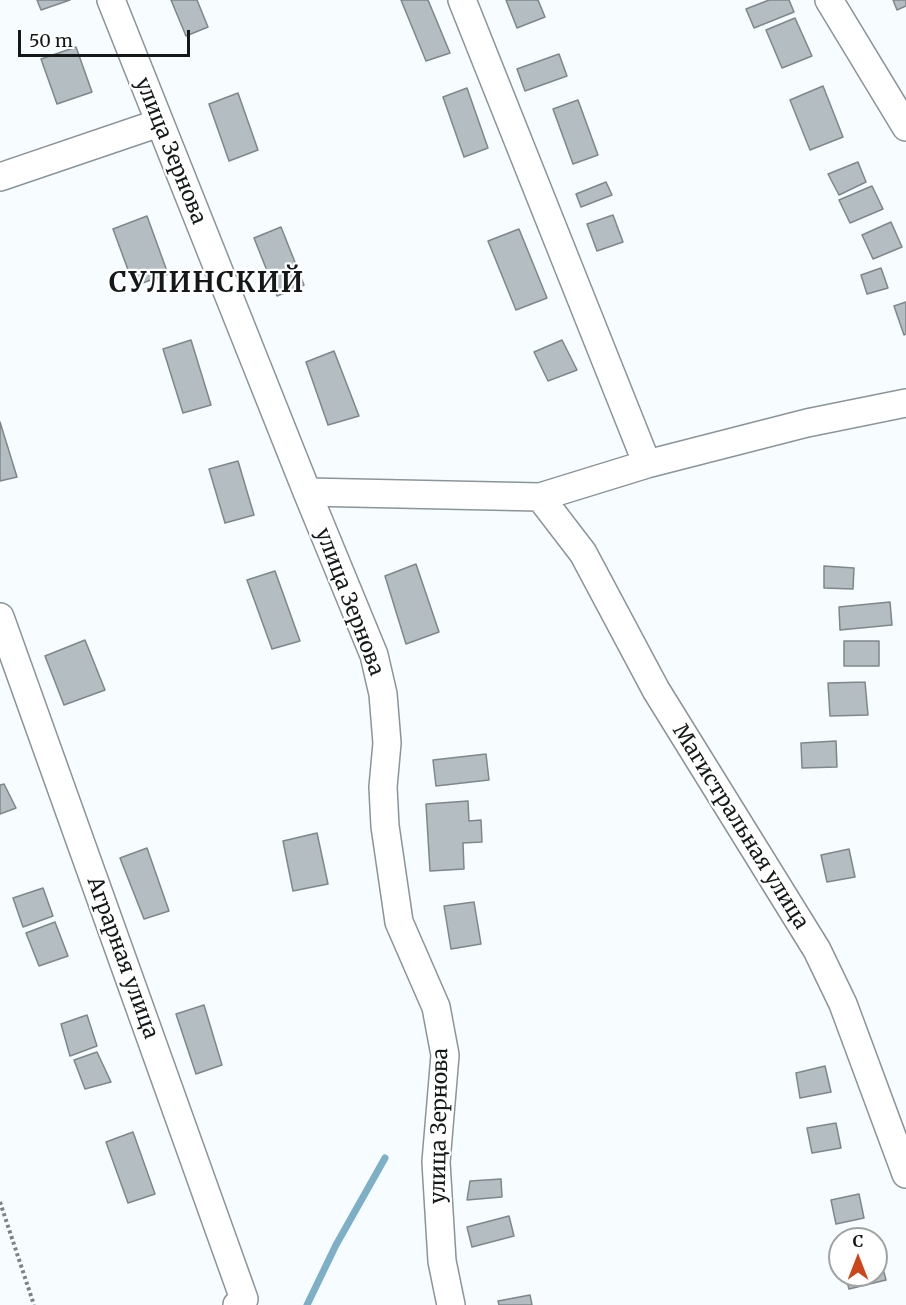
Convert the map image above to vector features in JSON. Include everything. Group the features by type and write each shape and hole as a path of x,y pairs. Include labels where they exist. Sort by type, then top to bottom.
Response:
{"street":[{"name":"улица Зернова","path":"111,0 374,655 383,693 387,743 383,787 385,826 399,922 436,1007 445,1055 436,1162 442,1261 451,1305"},
{"path":"462,0 647,464"},
{"path":"829,0 906,127"},
{"path":"0,177 159,123"},
{"path":"307,492 540,497 647,464 807,423 906,403"},
{"name":"Магистральная улица","path":"540,497 583,553 656,690 817,950 843,1004 906,1174"},
{"name":"Аграрная улица","path":"0,616 241,1302"}],"path":[{"path":"0,1202 34,1305"}],"building":[{"path":"37,0 70,0 41,10"},
{"path":"171,0 197,0 208,27 186,36"},
{"path":"401,0 428,0 450,53 426,61"},
{"path":"506,0 538,0 545,17 517,28"},
{"path":"769,0 789,0 794,12 754,28 746,9"},
{"path":"893,0 906,0 906,6 897,10"},
{"path":"795,18 812,56 782,68 766,30"},
{"path":"76,47 92,92 57,104 41,59"},
{"path":"559,54 567,76 525,91 517,69"},
{"path":"823,86 843,137 810,150 790,100"},
{"path":"467,88 488,148 464,157 443,97"},
{"path":"238,93 258,150 229,161 209,104"},
{"path":"578,100 598,155 573,164 553,109"},
{"path":"858,162 866,182 839,195 828,174"},
{"path":"606,182 612,195 581,207 576,194"},
{"path":"872,186 883,209 850,223 839,200"},
{"path":"613,215 623,242 597,251 587,224"},
{"path":"147,216 168,274 134,286 113,229"},
{"path":"891,222 902,247 873,259 862,235"},
{"path":"281,227 304,285 277,296 254,238"},
{"path":"519,229 547,298 516,310 488,241"},
{"path":"881,268 888,288 867,294 861,275"},
{"path":"906,302 906,334 904,335 894,306"},
{"path":"191,340 211,405 183,413 163,349"},
{"path":"562,340 577,370 548,381 534,352"},
{"path":"334,351 359,416 328,425 306,362"},
{"path":"0,422 17,477 0,481"},
{"path":"238,461 254,515 225,523 209,469"},
{"path":"416,564 439,632 406,644 385,576"},
{"path":"824,566 854,568 853,589 824,588"},
{"path":"275,571 300,641 272,649 247,580"},
{"path":"890,602 892,625 840,630 839,607"},
{"path":"85,640 105,690 64,705 45,656"},
{"path":"844,641 879,641 879,666 844,666"},
{"path":"865,682 868,715 830,716 828,683"},
{"path":"836,741 837,767 802,768 801,743"},
{"path":"486,754 489,780 436,786 433,760"},
{"path":"4,784 16,808 0,814 0,785"},
{"path":"468,801 469,821 481,820 482,842 463,843 464,869 430,871 426,804"},
{"path":"317,833 328,884 293,891 283,841"},
{"path":"147,848 169,911 144,919 120,858"},
{"path":"849,849 855,877 827,882 821,855"},
{"path":"43,888 53,916 23,927 13,898"},
{"path":"474,902 481,944 451,949 444,906"},
{"path":"55,922 68,956 39,966 26,933"},
{"path":"204,1005 222,1065 196,1074 176,1014"},
{"path":"87,1015 97,1046 70,1056 61,1024"},
{"path":"97,1052 111,1082 85,1089 74,1060"},
{"path":"825,1066 831,1092 800,1098 796,1073"},
{"path":"836,1123 841,1148 812,1153 807,1128"},
{"path":"133,1132 155,1194 128,1203 106,1142"},
{"path":"501,1179 502,1197 467,1200 470,1181"},
{"path":"859,1194 864,1218 836,1224 831,1200"},
{"path":"509,1216 514,1236 472,1247 467,1227"},
{"path":"530,1295 532,1305 499,1305 498,1301"}],"waterway":[{"path":"307,1305 336,1245 385,1158"}],"district":[{"name":"СУЛИНСКИЙ","path":"207,284"}]}
